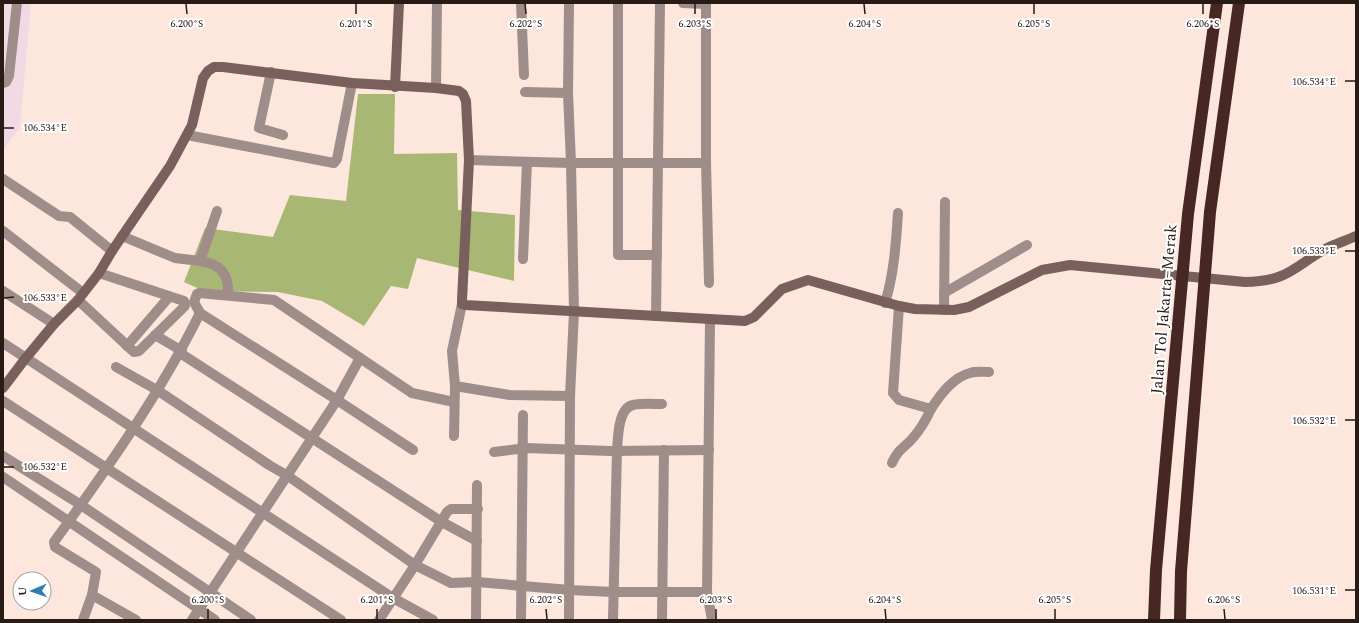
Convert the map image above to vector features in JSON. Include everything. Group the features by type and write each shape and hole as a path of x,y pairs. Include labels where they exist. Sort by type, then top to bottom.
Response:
{"highway":[{"name":"Jalan Tol Jakarta–Merak","path":"1154,620 1156,570 1188,214 1217,3"},
{"path":"1180,620 1181,571 1210,212 1239,3"}],"street":[{"path":"3,83 6,82 9,76 17,3"},
{"path":"395,87 399,3"},
{"path":"436,88 437,3"},
{"path":"521,3 524,75"},
{"path":"569,3 568,92 574,312 570,396 569,620"},
{"path":"614,3 624,3"},
{"path":"618,3 618,255 657,255"},
{"path":"656,316 660,3"},
{"path":"683,3 706,3 708,283"},
{"path":"3,388 25,358 54,324 81,296 99,273 112,250 170,166 194,120 201,85 208,71 214,67 224,67 352,83 395,87 436,88 458,91 463,94 466,101 469,160 462,304 452,351 455,386 454,436"},
{"path":"271,72 259,128 283,135"},
{"path":"186,135 334,163 337,159 352,83"},
{"path":"525,92 568,92"},
{"path":"469,160 571,163 706,164"},
{"path":"523,259 527,162"},
{"path":"3,179 59,216 70,217 112,250"},
{"path":"944,310 945,202"},
{"path":"200,261 217,211"},
{"path":"886,302 895,254 898,213"},
{"path":"3,231 81,296 132,351 138,351 184,306 184,301 99,273"},
{"path":"122,236 175,258 213,264 225,274 228,280 228,295"},
{"path":"462,304 710,320 748,320 759,313 775,294 782,289 808,280 814,280 899,306 915,309 954,310 969,307 1042,270 1070,265 1245,282 1264,282 1278,278 1294,270 1327,248 1356,236"},
{"path":"944,292 1027,245"},
{"path":"3,292 54,324"},
{"path":"413,450 338,400 200,313 194,302 197,294 204,292 274,300 412,393 454,402"},
{"path":"127,346 169,297"},
{"path":"899,306 893,393 899,400 931,409"},
{"path":"83,620 92,595 96,572 54,546 54,542 107,469 181,352 200,313"},
{"path":"710,320 708,592 712,620"},
{"path":"155,335 442,522 477,541"},
{"path":"3,343 393,598 433,620"},
{"path":"192,620 338,400 360,358"},
{"path":"116,367 157,390 269,465 288,476 415,565 451,583 477,582 514,584 522,587 613,592 708,592"},
{"path":"892,463 900,448 911,440 922,427 938,398 958,378 970,373 989,372"},
{"path":"455,386 510,395 570,396"},
{"path":"3,401 341,620"},
{"path":"613,620 617,450 619,428 626,409 632,405 662,404"},
{"path":"521,620 524,450 523,415"},
{"path":"494,452 524,450 526,448 709,450"},
{"path":"662,620 664,450"},
{"path":"3,456 81,505 209,593 252,620"},
{"path":"3,477 215,620"},
{"path":"476,620 477,485"},
{"path":"379,620 449,510 478,509"},
{"path":"92,595 136,620"}],"shaded area":[{"path":"3,3 31,3 20,128 3,149"}],"green space":[{"path":"358,94 395,94 394,154 457,153 458,210 515,215 514,281 417,258 408,289 391,286 364,326 322,301 278,292 204,291 184,282 205,228 273,237 290,195 346,201"}]}
